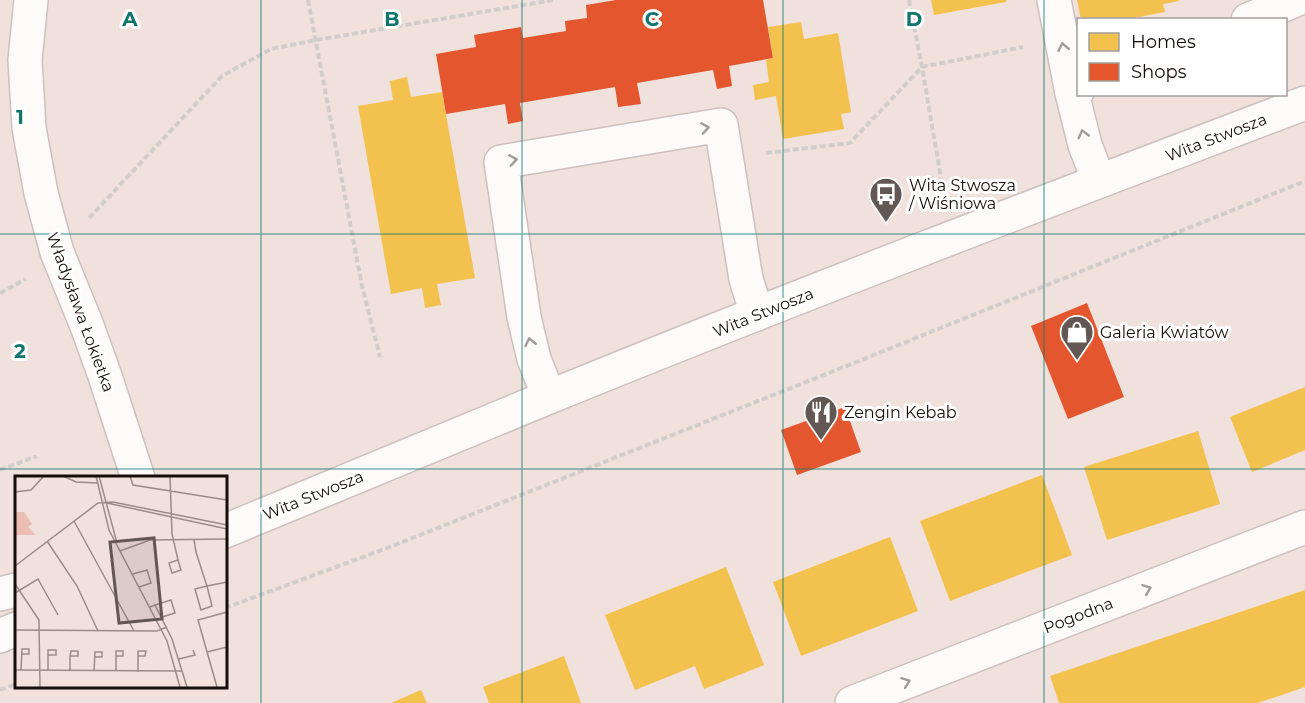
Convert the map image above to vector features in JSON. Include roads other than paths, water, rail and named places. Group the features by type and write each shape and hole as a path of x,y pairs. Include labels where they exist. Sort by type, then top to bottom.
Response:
{"street":[{"name":"Władysława Łokietka","path":"31,0 25,60 28,128 41,193 57,252 102,366 137,476"},
{"path":"1054,0 1085,145 1099,181"},
{"path":"1252,18 1287,2"},
{"name":"Wita Stwosza","path":"226,531 757,314 1305,103"},
{"path":"549,398 534,359 524,317 501,162 721,125 746,279 757,314"},
{"name":"Pogodna","path":"852,703 1305,527"},
{"path":"0,594 15,590"},
{"path":"0,636 15,629"}],"place":[{"name":"Wita Stwosza / Wiśniowa","path":"886,223"},
{"name":"Galeria Kwiatów","path":"1077,361"},
{"name":"Zengin Kebab","path":"821,441"}]}
